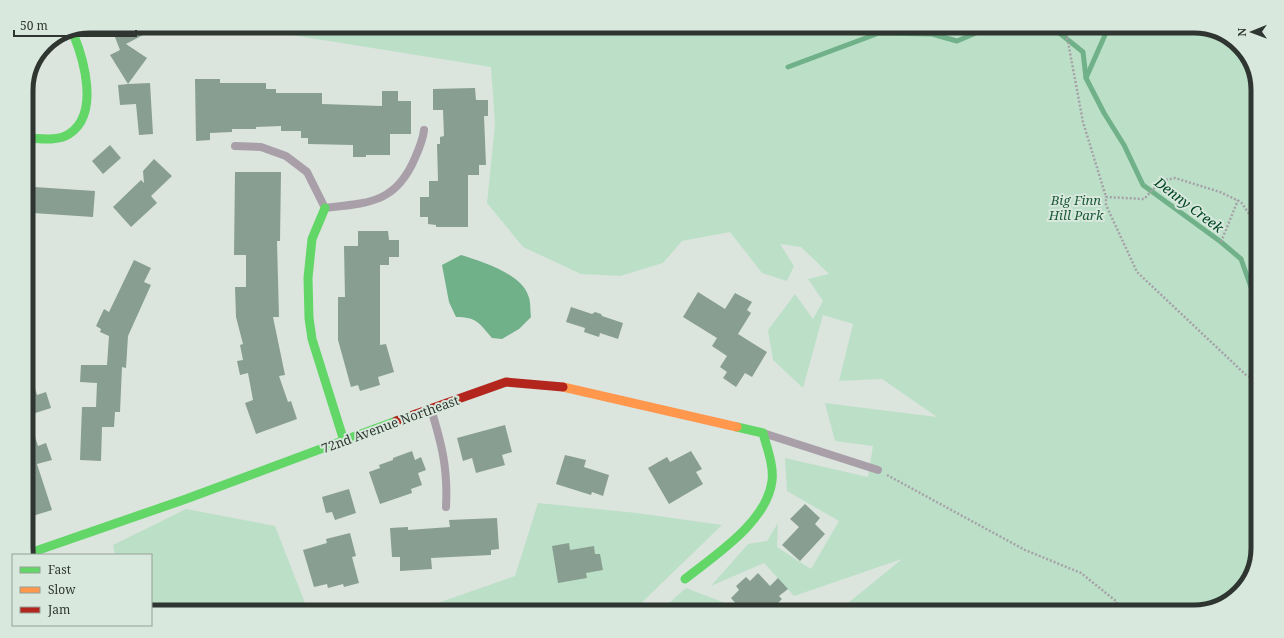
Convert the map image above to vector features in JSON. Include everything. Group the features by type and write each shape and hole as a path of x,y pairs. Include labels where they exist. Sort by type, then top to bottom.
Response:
{"street":[{"path":"33,138 57,138 69,134 79,126 88,96 80,46 74,35"},
{"path":"325,208 312,239 308,278 309,318 312,339 344,441"},
{"name":"72nd Avenue Northeast","path":"33,552 186,499 506,382 531,382 553,385 763,433"},
{"path":"685,579 737,537 760,510 768,498 772,480 763,433"}],"lane":[{"path":"236,146 261,147 286,156 307,172 325,208 365,203 390,194 400,185 412,166 424,139 424,130"},
{"path":"431,409 444,454 447,484 446,507"},
{"path":"763,433 878,470"}],"path":[{"path":"1066,33 1083,122 1106,197 1106,205 1137,272 1246,375 1251,378"},
{"path":"1106,197 1144,199 1161,181 1175,178 1220,192 1238,200 1251,217"},
{"path":"1221,242 1238,200"},
{"path":"878,470 1025,550 1081,573 1117,602 1116,605"}],"green space":[{"name":"Big Finn Hill Park","path":"279,33 1201,33 1226,43 1232,47 1232,52 1237,52 1241,58 1248,72 1251,86 1251,555 1241,580 1232,591 1226,595 1212,602 1201,605 846,605 902,559 794,596 764,563 711,586 748,544 767,541 778,523 777,547 811,569 839,521 787,491 785,458 868,477 873,446 835,441 825,403 937,417 882,379 839,381 853,324 823,315 803,388 773,360 768,330 795,294 813,319 823,301 808,279 829,274 801,247 780,244 794,266 787,281 762,273 730,232 682,241 663,263 620,276 581,274 523,247 487,203 495,124 491,67"},
{"path":"538,503 637,513 722,525 639,605 432,605 515,576"},
{"path":"186,509 275,526 305,603 318,605 152,605 152,554 115,554 113,545"},
{"path":"686,588 725,603 723,605 667,605"}],"shaded area":[{"path":"461,255 499,269 524,287 530,300 531,317 519,329 502,339 492,338 477,322 469,318 456,317 449,302 442,265"}],"building":[{"path":"113,33 147,33 126,44 147,58 128,84 110,55 120,50"},
{"path":"195,79 220,79 220,83 266,83 266,89 276,89 276,93 322,93 322,104 382,106 382,91 398,91 398,101 411,101 411,134 390,134 390,155 366,155 366,157 353,157 353,145 308,144 308,138 301,138 301,131 281,131 281,126 256,127 256,129 232,129 232,132 210,133 210,140 196,141"},
{"path":"150,83 153,134 139,135 136,104 120,105 118,85"},
{"path":"475,88 476,100 488,100 488,116 484,116 486,165 479,165 479,175 468,175 468,227 436,227 436,225 428,224 428,217 420,217 420,197 429,197 429,181 438,181 437,144 440,144 440,137 444,136 443,110 433,110 433,89"},
{"path":"110,145 121,158 103,174 92,161"},
{"path":"154,159 172,176 151,196 157,203 131,227 113,207 141,180 144,183 143,171"},
{"path":"235,172 281,172 280,241 277,241 279,317 273,317 285,375 279,376 288,402 291,401 297,419 256,434 245,403 253,400 248,373 240,375 237,361 243,360 240,345 243,344 236,317 235,287 246,287 246,255 234,255"},
{"path":"34,187 95,191 93,217 33,213"},
{"path":"358,231 388,231 389,240 399,240 399,257 389,257 389,265 380,265 380,345 386,344 394,372 378,377 380,385 360,391 358,385 351,387 338,340 338,297 345,297 344,246 358,246"},
{"path":"134,260 151,268 144,282 151,285 128,336 126,368 122,367 120,412 115,412 114,427 102,427 101,461 80,460 82,407 96,407 97,383 80,382 81,365 107,365 109,336 100,332 101,329 96,326 104,309 109,312"},
{"path":"698,292 725,309 735,293 752,302 747,310 751,313 738,334 767,352 752,377 745,373 736,387 723,378 727,372 720,367 727,356 712,346 717,338 683,317"},
{"path":"571,307 592,314 595,312 623,323 618,339 600,333 599,337 584,332 585,328 566,322"},
{"path":"33,382 37,395 46,392 51,408 33,414"},
{"path":"505,425 512,452 502,455 505,465 476,473 472,458 463,461 457,438"},
{"path":"33,430 38,446 46,443 52,460 37,464 52,510 33,516"},
{"path":"412,451 415,460 421,457 426,470 418,473 422,485 411,489 412,493 380,504 369,472 380,468 379,465 393,460 393,458"},
{"path":"691,451 702,469 696,472 703,484 669,504 648,468 667,457 670,462"},
{"path":"565,455 586,460 584,467 609,475 603,496 592,492 591,495 556,484"},
{"path":"349,489 356,513 335,520 332,512 326,513 322,497"},
{"path":"805,504 820,518 815,524 825,534 800,561 782,545 799,527 790,519"},
{"path":"497,518 499,549 491,550 491,555 431,558 432,569 400,571 400,557 392,557 390,528 408,527 408,530 450,527 449,520"},
{"path":"350,533 356,556 352,557 359,583 344,587 343,584 328,588 327,584 314,587 303,550 327,543 326,539"},
{"path":"569,543 570,550 594,546 595,554 600,554 603,570 586,573 587,578 558,583 552,546"},
{"path":"758,573 770,586 778,578 788,589 779,596 782,599 776,605 737,605 731,598 739,590 736,586 746,577 750,581"}],"waterway":[{"path":"788,67 879,33"},
{"path":"879,33 932,34 957,41 976,33"},
{"path":"1059,33 1083,52 1086,78"},
{"name":"Denny Creek","path":"1106,33 1086,78 1104,113 1124,145 1143,185 1221,242 1241,259 1251,287"}],"traffic: fast":[{"path":"33,138 54,139 69,134 79,125 84,114 87,100 87,86 85,72 74,35"},
{"path":"325,208 312,239 308,278 309,318 312,339 344,441"},
{"path":"33,552 186,499 396,421"},
{"path":"685,579 738,536 761,510 768,496 772,481 772,469 763,433 737,427"}],"traffic: slow":[{"path":"563,387 737,427"}],"traffic: jam":[{"path":"396,421 506,382 563,387"}]}
